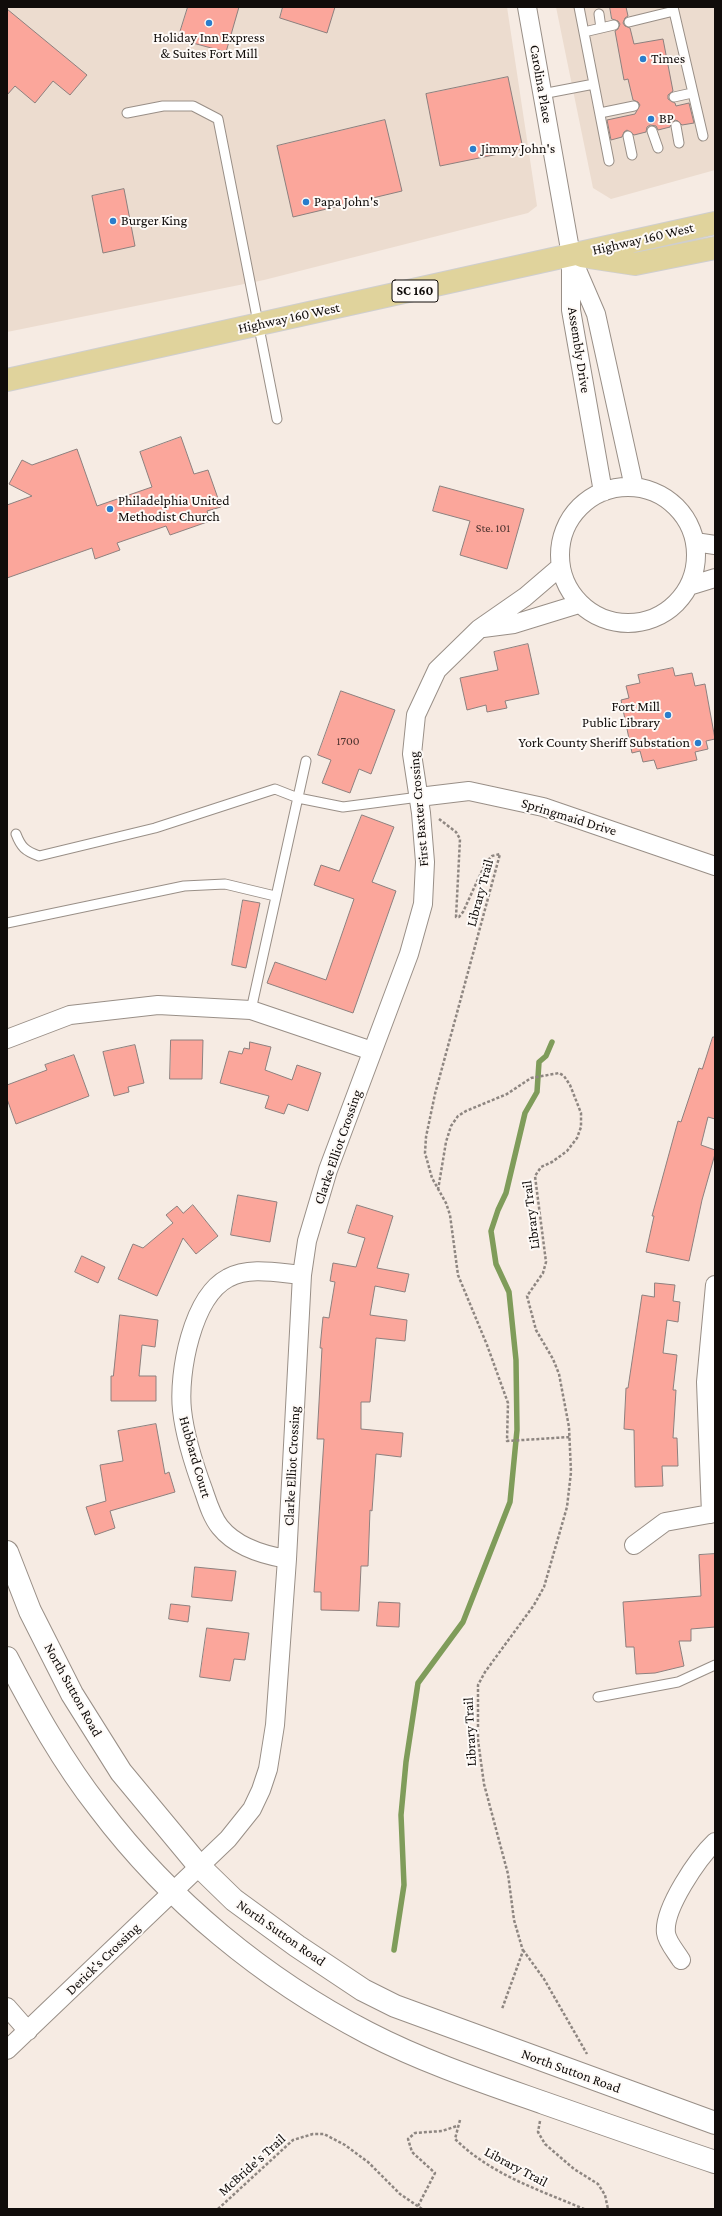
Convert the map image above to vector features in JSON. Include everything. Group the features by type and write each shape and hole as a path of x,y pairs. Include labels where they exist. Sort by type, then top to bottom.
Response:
{"main road":[{"name":"Highway 160 West","path":"7,380 715,223"},
{"name":"Highway 160 West","path":"571,255 635,264 715,248"},
{"name":"North Sutton Road","path":"7,1552 30,1611 76,1700 121,1772 199,1866 234,1900 297,1946 369,1993 439,2023 715,2123"},
{"path":"7,1658 62,1754 99,1809 172,1892 247,1956 332,2013 369,2034 457,2073 715,2162"}],"street":[{"name":"Carolina Place","path":"526,7 571,255"},
{"name":"Assembly Drive","path":"571,255 596,314 634,487"},
{"name":"Assembly Drive","path":"571,255 571,310 602,492"},
{"path":"634,487 651,490 667,498 680,510 687,520 695,542 696,564 689,586 677,604 660,616 639,623 617,623 597,617 579,604 567,587 560,567 561,544 563,532 571,517 582,504 602,492 615,488 634,487"},
{"path":"695,542 715,545"},
{"name":"First Baxter Crossing","path":"372,1051 409,954 423,904 425,862 419,797 412,754 416,715 437,670 479,629 525,597 560,567"},
{"path":"689,586 715,578"},
{"path":"479,629 514,624 579,604"},
{"name":"Springmaid Drive","path":"419,797 469,790 543,807 715,866"},
{"path":"7,1039 70,1015 158,1004 251,1010 372,1051"},
{"name":"Clarke Elliot Crossing","path":"199,1866 228,1839 252,1809 268,1769 274,1724 287,1559 302,1275 307,1241 328,1170 372,1051"},
{"name":"Hubbard Court","path":"287,1559 260,1554 247,1548 227,1535 216,1523 193,1460 185,1429 182,1384 191,1338 197,1318 206,1299 219,1284 229,1277 255,1272 302,1275"},
{"path":"634,1545 665,1522 713,1514 710,1381 715,1285"},
{"path":"681,1960 666,1935 666,1922 689,1875 715,1842"},
{"name":"Derick's Crossing","path":"7,2050 199,1866"},
{"path":"7,2007 28,2031"}],"lane":[{"path":"579,7 610,160"},
{"path":"647,7 649,17"},
{"path":"629,22 673,9 703,136"},
{"path":"599,14 601,28"},
{"path":"584,32 614,25"},
{"path":"542,94 594,84"},
{"path":"674,97 692,93"},
{"path":"128,113 163,106 193,106 218,119 277,419"},
{"path":"600,113 623,112 634,106"},
{"path":"676,126 679,143"},
{"path":"652,131 658,148"},
{"path":"628,136 632,155"},
{"path":"251,1010 306,761"},
{"path":"16,834 20,846 26,852 39,856 155,828 267,790 280,790 298,798 343,807 419,797"},
{"path":"7,923 184,886 225,884 275,896"},
{"path":"598,1697 678,1682 715,1664"}],"path":[{"name":"Library Trail","path":"438,819 456,832 460,839 456,917 459,917 463,912 486,862 492,856 500,854 435,1094 426,1137 426,1162 450,1215 458,1275 487,1345 508,1402 507,1441 527,1441 570,1437"},
{"name":"Library Trail","path":"438,1190 446,1142 451,1126 458,1116 466,1111 507,1094 530,1078 559,1073 566,1078 582,1122 577,1138 567,1150 552,1162 541,1167 535,1176 546,1262 542,1272 527,1294 527,1299 536,1330 553,1358 559,1374 566,1404 570,1437 571,1472 567,1507 548,1577 534,1605 485,1672 478,1685 478,1740 484,1784 508,1874 514,1920 522,1948 548,1985 588,2057"},
{"name":"Library Trail","path":"502,2009 521,1959 522,1948"},
{"name":"Library Trail","path":"460,2120 455,2139 482,2162 538,2191 584,2209"},
{"path":"540,2120 538,2132 545,2144 574,2169 598,2184 605,2195 608,2209"},
{"path":"418,2206 433,2179 434,2171 412,2152 408,2139 415,2133 442,2131 458,2126"},
{"name":"McBride's Trail","path":"218,2209 293,2140 313,2134 324,2134 346,2145 368,2162 400,2194 422,2209"}],"shaded area":[{"path":"7,7 507,7 537,206 528,213 264,280 7,332"},
{"path":"556,7 715,7 715,170 611,199 593,188"}],"building":[{"name":"Holiday Inn Express & Suites Fort Mill","path":"188,7 239,7 226,52 178,39"},
{"path":"283,7 335,7 327,33 280,18"},
{"path":"610,7 626,7 628,16 625,18 623,23 625,26 630,28 634,44 663,39 673,91 668,95 668,99 675,103 676,106 689,103 694,123 682,125 675,120 670,127 658,130 656,126 650,125 647,127 646,132 634,135 627,130 624,132 622,137 611,140 607,120 635,114 640,105 638,102 633,100 628,79 624,80 615,31 618,29 620,24 618,21 612,19"},
{"path":"7,9 87,75 70,95 53,81 35,103 15,86 7,95"},
{"path":"508,77 523,149 440,166 426,94"},
{"path":"385,120 402,191 293,217 277,146"},
{"name":"Burger King","path":"124,189 135,246 103,253 92,196"},
{"name":"Philadelphia United Methodist Church","path":"181,437 194,474 208,470 221,507 207,511 210,521 170,535 166,526 117,543 120,550 95,559 92,548 7,578 7,505 32,496 9,484 22,460 32,465 77,449 97,506 152,487 140,452"},
{"path":"440,486 524,509 507,569 460,555 470,521 433,511"},
{"path":"528,644 539,694 505,701 507,708 487,712 486,705 467,710 460,678 498,670 494,652"},
{"name":"Fort Mill Public Library","path":"673,668 675,676 692,673 695,686 705,684 715,739 706,741 708,749 695,752 697,760 657,769 654,760 643,762 640,751 632,753 621,700 629,698 626,686 640,683 638,675"},
{"path":"341,691 395,710 371,774 359,769 350,793 322,783 331,760 318,755"},
{"path":"362,815 394,827 372,882 396,891 353,1013 267,983 275,962 326,980 354,899 314,885 321,865 339,871"},
{"path":"243,900 260,903 246,968 232,965"},
{"path":"713,1037 715,1037 715,1119 708,1117 701,1145 715,1150 715,1154 702,1200 689,1261 646,1252 654,1216 652,1216 678,1121 681,1122 699,1068 702,1069"},
{"path":"171,1040 203,1040 202,1079 170,1079"},
{"path":"250,1042 271,1047 265,1070 292,1080 297,1065 321,1073 308,1111 288,1104 284,1114 265,1108 269,1096 220,1083 229,1051 242,1054 244,1048 249,1049"},
{"path":"135,1045 144,1083 128,1087 129,1092 114,1096 103,1052"},
{"path":"74,1055 89,1096 16,1124 7,1099 7,1085 47,1070 45,1065"},
{"path":"238,1195 277,1202 270,1242 231,1235"},
{"path":"193,1205 218,1236 196,1254 183,1238 157,1296 118,1279 133,1244 143,1248 173,1223 166,1215 177,1206 183,1213"},
{"path":"357,1205 393,1216 377,1268 409,1274 405,1292 375,1286 370,1315 407,1320 405,1341 376,1338 370,1402 361,1402 361,1429 403,1433 401,1457 376,1454 372,1511 370,1510 368,1566 361,1566 359,1611 321,1610 321,1592 314,1592 324,1439 317,1439 322,1348 320,1348 323,1317 329,1318 335,1282 330,1281 333,1263 356,1267 365,1238 348,1233"},
{"path":"82,1256 105,1267 98,1283 75,1272"},
{"path":"655,1283 675,1285 673,1301 680,1302 678,1322 667,1320 663,1353 677,1355 673,1390 676,1390 673,1438 677,1438 678,1466 662,1466 663,1486 635,1487 634,1430 624,1429 626,1388 628,1388 642,1295 654,1297"},
{"path":"120,1315 158,1320 155,1347 142,1345 139,1376 156,1376 156,1401 111,1401 111,1376 113,1376"},
{"path":"156,1424 165,1474 169,1472 175,1492 110,1511 115,1528 95,1535 86,1507 106,1501 100,1465 123,1461 118,1431"},
{"path":"715,1554 715,1627 691,1629 691,1641 679,1641 684,1666 655,1673 636,1674 634,1647 626,1647 623,1602 701,1596 699,1555"},
{"path":"195,1567 236,1571 232,1601 192,1597"},
{"path":"379,1602 400,1603 399,1627 377,1626"},
{"path":"171,1604 190,1606 188,1622 169,1619"},
{"path":"207,1628 249,1633 245,1660 234,1659 230,1681 200,1677"}],"waterway":[{"path":"394,1950 404,1885 401,1815 406,1762 418,1683 463,1622 510,1502 517,1430 516,1360 509,1292 496,1264 491,1231 506,1193 525,1113 537,1092 539,1062 546,1056 552,1042"}],"place":[{"name":"Holiday Inn Express & Suites Fort Mill","path":"209,23"},
{"name":"Times","path":"643,59"},
{"name":"BP","path":"651,119"},
{"name":"Jimmy John's","path":"473,149"},
{"name":"Papa John's","path":"306,202"},
{"name":"Burger King","path":"113,221"},
{"name":"Philadelphia United Methodist Church","path":"110,509"},
{"name":"Fort Mill Public Library","path":"668,715"},
{"name":"York County Sheriff Substation","path":"698,743"}]}
